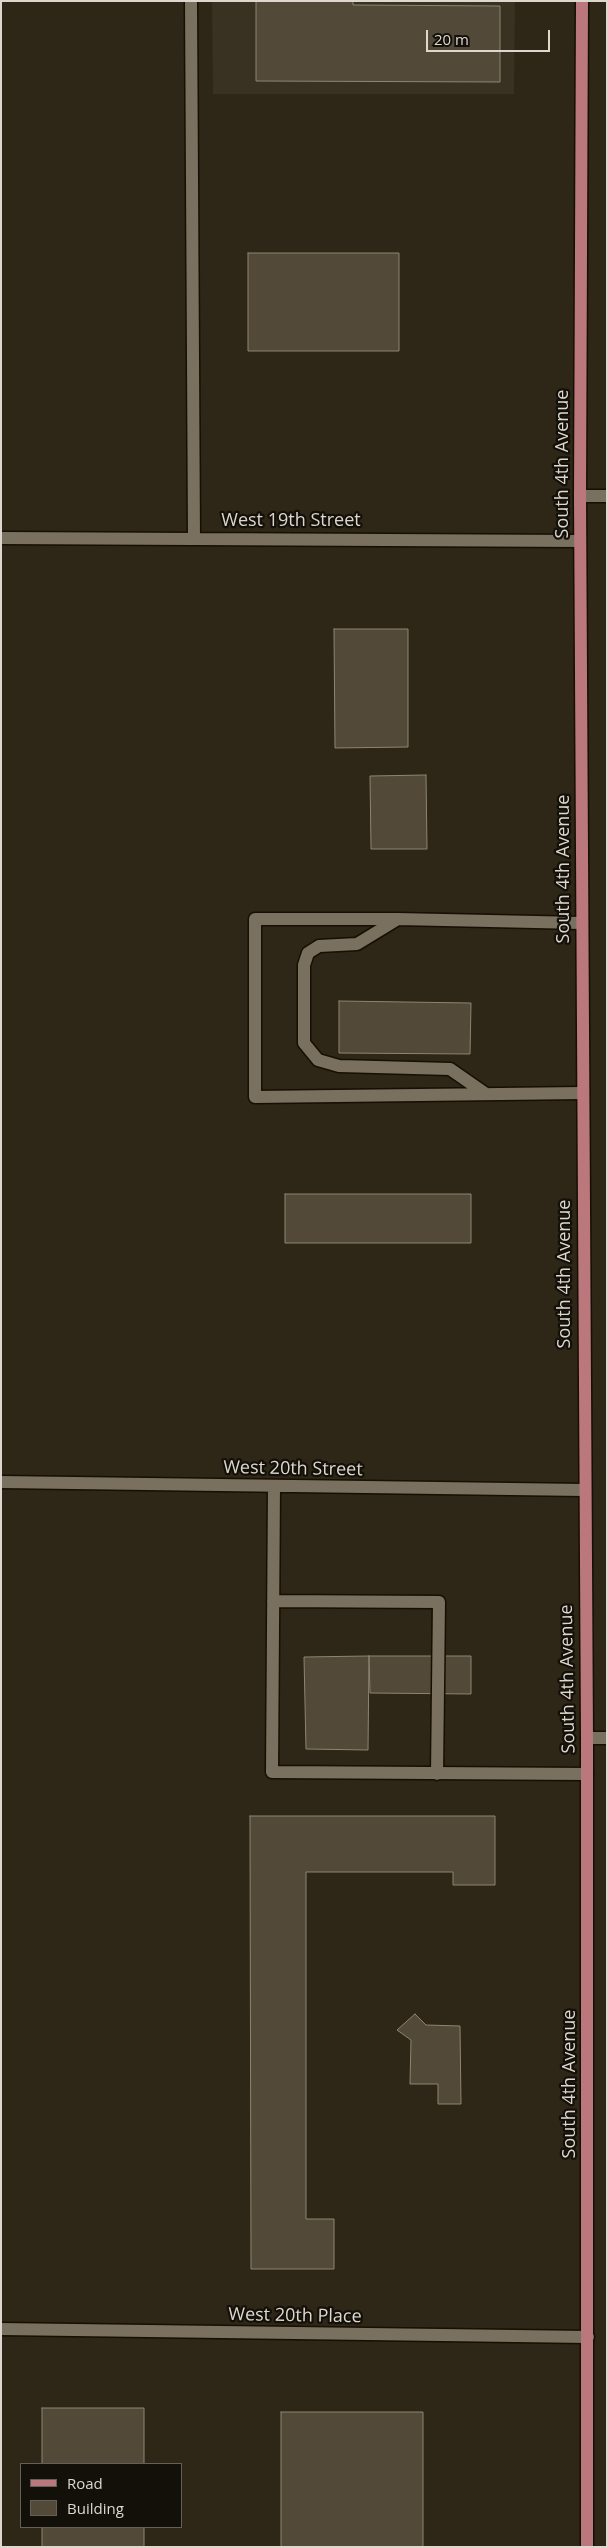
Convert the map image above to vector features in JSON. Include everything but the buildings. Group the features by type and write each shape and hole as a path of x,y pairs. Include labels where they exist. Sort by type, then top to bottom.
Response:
{"main road":[{"name":"South 4th Avenue","path":"582,1 580,541 584,1490 587,1738 587,2547"}],"street":[{"path":"191,1 194,539"},
{"path":"580,496 607,496"},
{"name":"West 19th Street","path":"1,538 580,541"},
{"path":"581,923 398,919 254,919 254,1097 582,1092"},
{"path":"398,919 356,944 319,946 308,953 304,965 304,1043 318,1060 339,1066 450,1068 486,1094"},
{"name":"West 20th Street","path":"1,1482 584,1490"},
{"path":"274,1486 272,1772 587,1774"},
{"path":"273,1601 439,1602 437,1774"},
{"path":"587,1738 607,1738"},
{"name":"West 20th Place","path":"1,2329 588,2337"}],"shaded area":[{"path":"212,1 515,1 514,94 213,94"}]}
